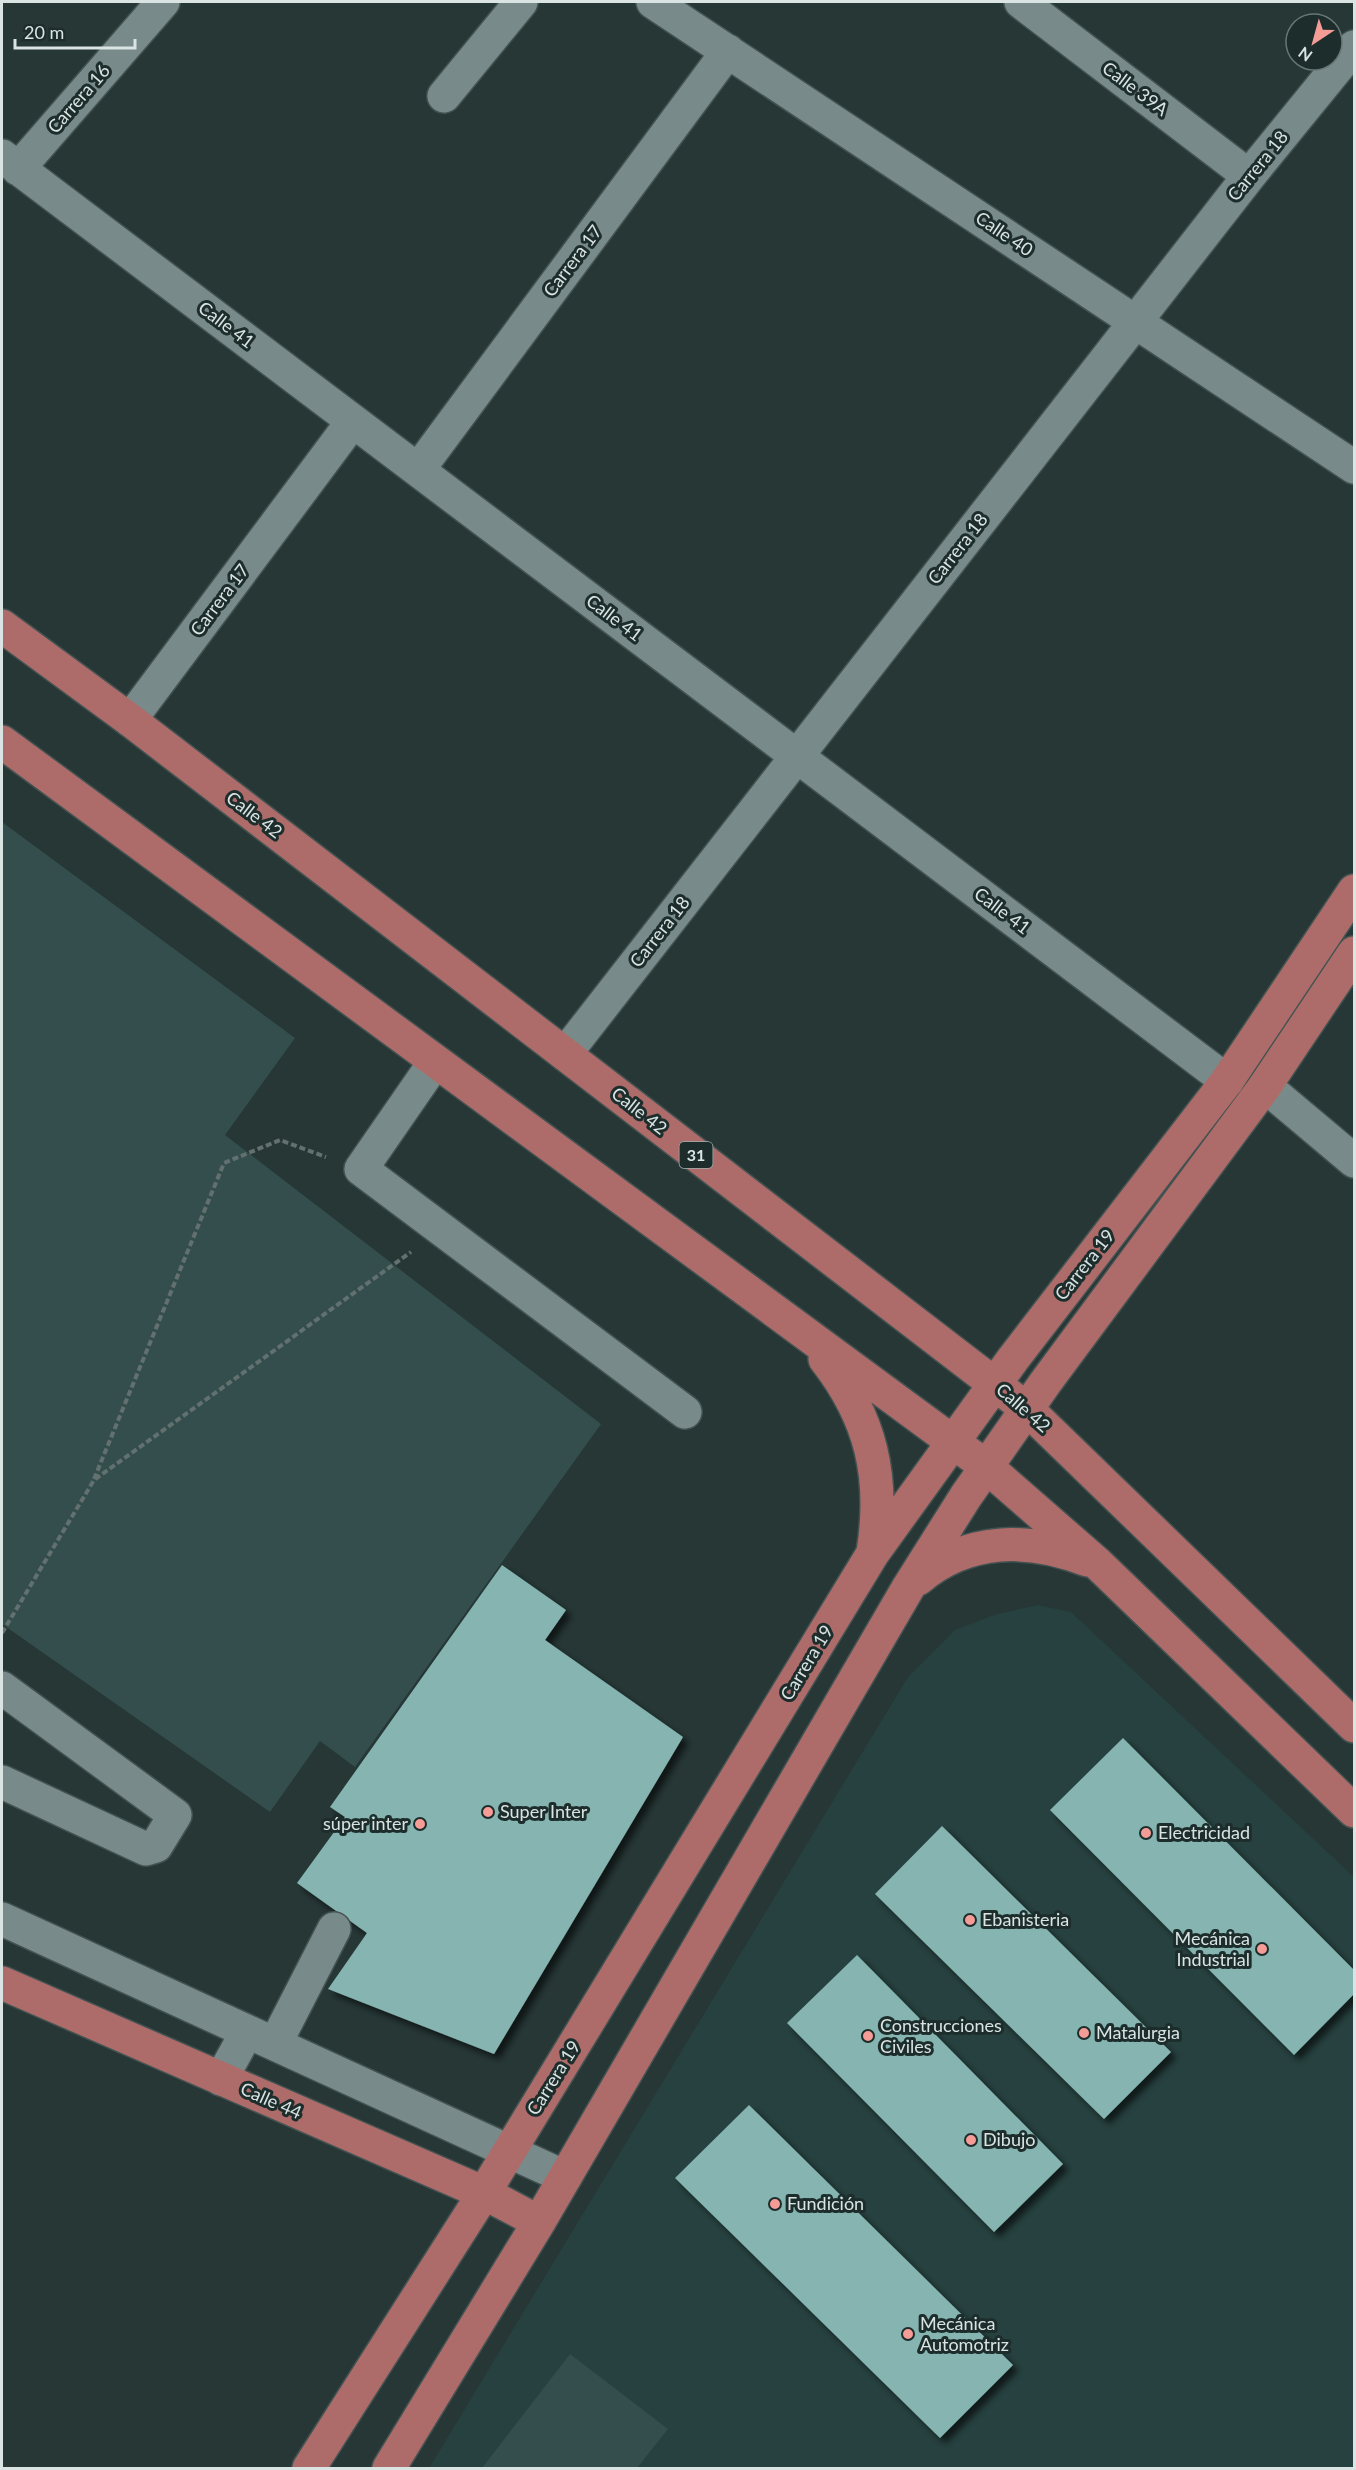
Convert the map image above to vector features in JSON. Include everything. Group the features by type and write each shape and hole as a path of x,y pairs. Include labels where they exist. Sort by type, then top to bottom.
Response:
{"main road":[{"name":"Calle 42","path":"2,626 130,720 1027,1409 1354,1726"},
{"path":"2,742 987,1467 1098,1564 1354,1811"},
{"name":"Carrera 19","path":"309,2469 484,2193 873,1553 995,1384 1227,1081 1354,891"},
{"name":"Carrera 19","path":"389,2469 539,2222 908,1588 1027,1409 1265,1086 1354,953"},
{"path":"802,1332 843,1383 868,1436 875,1465 878,1495 878,1524 873,1553"},
{"path":"908,1588 944,1562 987,1546 1032,1544 1055,1548 1098,1564"},
{"name":"Calle 44","path":"2,1983 484,2193 539,2222"}],"street":[{"name":"Carrera 16","path":"10,162 163,2"},
{"path":"444,96 521,2"},
{"name":"Calle 40","path":"653,2 1354,467"},
{"name":"Calle 39A","path":"1021,2 1249,176"},
{"name":"Carrera 18","path":"565,1054 1249,176 1354,47"},
{"name":"Carrera 17","path":"418,470 728,51"},
{"name":"Calle 41","path":"10,162 1227,1081"},
{"name":"Carrera 17","path":"130,720 353,421"},
{"path":"435,1062 360,1169 685,1412"},
{"path":"1265,1086 1354,1161"},
{"path":"2,1688 175,1815 156,1846 146,1849 2,1782"},
{"path":"2,1919 565,2177"},
{"path":"221,2079 261,2038 334,1929"}],"path":[{"path":"2,1633 94,1480 224,1163 280,1140 360,1169"},
{"path":"94,1480 441,1230"}],"shaded area":[{"path":"2,822 295,1038 225,1135 601,1424 355,1767 320,1741 270,1812 2,1624"},
{"path":"1038,1605 1071,1612 1354,1877 1354,2468 429,2468 908,1677 955,1630 997,1614"},
{"path":"570,2354 668,2429 637,2468 482,2468"}],"building":[{"name":"Super Inter","path":"502,1565 566,1610 545,1640 683,1737 494,2054 328,1989 367,1933 297,1883 345,1817 330,1807"},
{"path":"1123,1738 1354,1970 1354,1994 1294,2055 1050,1810"},
{"path":"942,1826 1171,2052 1104,2119 875,1894"},
{"path":"857,1955 1063,2164 994,2232 787,2023"},
{"path":"749,2105 1013,2365 940,2438 675,2178"}],"place":[{"name":"Super Inter","path":"488,1812"},
{"name":"súper inter","path":"420,1824"},
{"name":"Electricidad","path":"1146,1833"},
{"name":"Ebanisteria","path":"970,1920"},
{"name":"Mecánica Industrial","path":"1262,1949"},
{"name":"Matalurgia","path":"1084,2033"},
{"name":"Construcciones Civiles","path":"868,2036"},
{"name":"Dibujo","path":"971,2140"},
{"name":"Fundición","path":"775,2204"},
{"name":"Mecánica Automotriz","path":"908,2334"}]}
